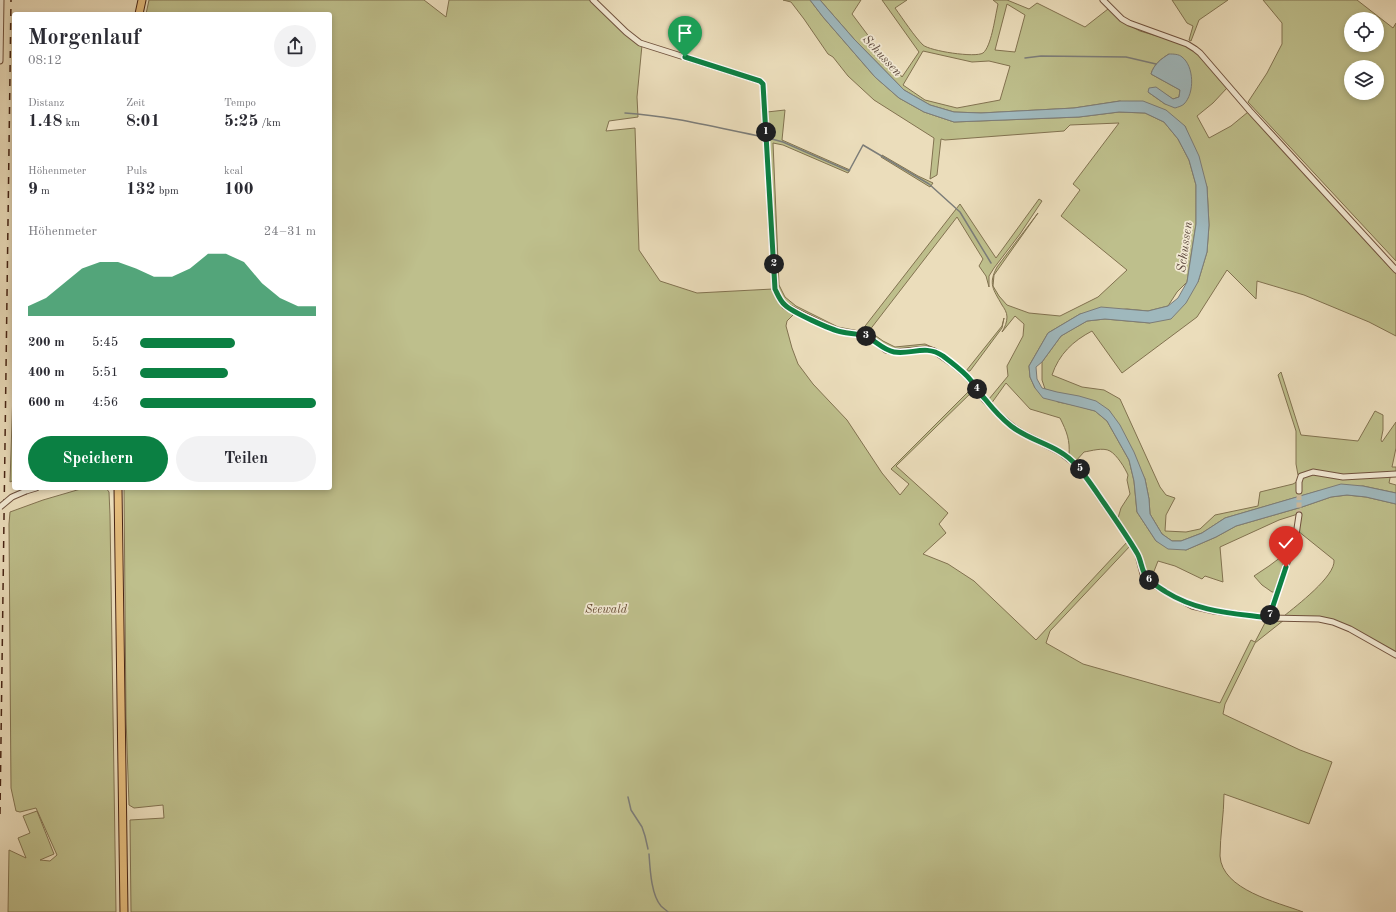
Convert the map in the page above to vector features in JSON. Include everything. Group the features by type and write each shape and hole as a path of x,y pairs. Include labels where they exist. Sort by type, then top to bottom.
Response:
{"main road":[{"path":"139,12 142,0"},
{"path":"117,490 124,912"}],"street":[{"path":"0,60 1,0"},
{"path":"593,0 626,32 640,43 760,81 763,84 775,289 780,299 786,306 832,329 868,337 886,350 901,352 926,349 942,355 967,376 984,399 1013,427 1022,434 1060,452 1074,463 1083,473 1126,535 1138,555 1144,574 1148,580 1173,596 1192,606 1214,611 1269,618 1333,622 1350,629 1396,655"},
{"path":"1102,0 1129,23 1195,49 1396,270"},
{"path":"1299,491 1301,476 1313,472 1343,477 1396,474"},
{"path":"0,507 12,497 29,490"},
{"path":"1269,618 1296,535 1299,515"}],"green space":[{"name":"Seewald","path":"149,0 424,0 446,17 449,0 590,0 642,45 637,97 638,117 609,121 606,131 635,128 639,250 660,281 697,293 773,289 784,307 795,313 787,321 786,326 798,364 813,384 847,420 882,473 900,495 909,484 891,469 973,387 975,389 896,466 948,513 939,524 946,533 923,554 948,564 974,581 1036,640 1128,541 1131,545 1050,631 1046,643 1083,664 1220,703 1251,640 1255,642 1267,619 1284,620 1255,643 1225,704 1223,714 1300,750 1332,762 1309,824 1224,794 1220,856 1223,868 1230,878 1240,886 1266,899 1303,912 131,912 130,820 164,818 163,805 134,808 129,805 126,717 124,490 332,490 332,12 146,12"},
{"path":"783,0 810,0 875,77 899,98 924,112 954,122 1079,117 1119,112 1145,113 1164,122 1178,139 1189,160 1196,185 1196,224 1187,282 1177,292 1168,306 1148,311 1127,309 1080,314 1048,333 1029,366 1030,377 1035,388 1058,402 1095,411 1107,421 1129,460 1134,481 1137,512 1156,541 1186,550 1216,537 1236,526 1331,497 1347,495 1366,497 1396,504 1396,653 1345,625 1284,616 1306,598 1322,582 1333,567 1334,560 1298,531 1301,513 1279,520 1220,547 1223,582 1205,576 1202,579 1175,566 1158,561 1151,579 1146,574 1138,548 1118,518 1121,508 1130,494 1127,480 1128,475 1123,465 1115,455 1107,450 1093,450 1084,452 1075,462 1069,455 1068,436 1060,418 1030,409 1006,383 991,404 969,375 989,399 1008,376 1007,366 1023,336 1024,324 1015,316 1002,332 1006,323 1007,315 993,286 1007,305 1029,313 1060,316 1098,297 1127,270 1061,216 1080,190 1073,184 1119,123 1070,125 1064,131 945,140 941,139 937,175 930,179 934,138 874,100 848,76 833,57 828,54 791,2"},
{"path":"820,0 861,0 852,14 891,66 895,68 902,77 919,52 882,0 907,0 895,8 923,45 943,51 971,55 983,53 986,50 990,39 998,4 993,0 1007,0 1029,9 1037,3 1085,27 1108,9 1119,20 1140,31 1184,44 1200,55 1227,88 1213,103 1197,116 1209,138 1231,126 1248,112 1396,274 1396,336 1369,322 1304,295 1257,281 1256,299 1227,270 1197,317 1122,373 1092,331 1079,339 1063,354 1052,375 1082,387 1104,390 1120,399 1160,487 1166,495 1175,498 1166,515 1165,531 1186,532 1200,529 1215,515 1258,506 1260,492 1293,484 1307,476 1303,473 1298,475 1296,464 1296,431 1278,375 1281,372 1301,435 1358,441 1375,411 1383,415 1382,442 1396,422 1396,448 1392,467 1396,467 1396,472 1391,473 1389,483 1396,485 1396,493 1363,486 1318,491 1225,518 1202,533 1181,541 1172,541 1162,534 1150,514 1145,479 1109,410 1045,389 1042,380 1042,362 1061,336 1087,321 1105,319 1150,323 1198,282 1207,252 1209,225 1207,187 1185,126 1120,101 1074,108 981,113 954,112 930,105 904,90 854,39","holes":["1007,4 1025,15 1015,52 995,50","923,51 972,62 989,61 1010,66 1000,100 957,108 925,100 903,85","1169,54 1188,98 1165,104 1148,92 1165,94 1173,99 1179,97 1180,90 1151,74 1152,70"]},
{"path":"1172,0 1228,0 1199,20 1191,41 1189,40 1193,26 1187,23"},
{"path":"1263,0 1357,0 1372,12 1344,12 1344,52 1384,52 1384,21 1393,28 1396,23 1396,261 1248,102 1267,73 1282,44 1282,23"},
{"path":"785,110 782,140 850,170 848,173 783,145 773,143 779,285 785,297 796,306 838,327 859,331 862,330 960,204 996,258 1039,199 1042,201 989,276 989,287 986,276 979,266 983,259 957,217 869,331 895,347 925,344 939,350 966,371 937,351 902,351 889,349 866,333 839,329 804,313 789,304 782,297 778,291 776,278 767,112"},
{"path":"882,155 933,183 930,187 881,157"},
{"path":"1038,213 994,275 993,286 992,282 994,273 997,267"},
{"path":"1004,318 1002,328 970,371 966,371 1002,326"},
{"path":"12,421 12,481 10,482"},
{"path":"77,490 108,490 109,492 116,912 8,912 9,850 26,858 18,838 30,833 23,816 37,811 54,854 40,860 50,861 57,855 36,808 20,812 16,811 11,788 10,512"},
{"path":"1289,551 1276,592 1272,592 1262,585 1254,576"}],"water":[{"path":"810,0 820,0 854,39 904,90 930,105 954,112 981,113 1074,108 1120,101 1143,101 1166,110 1185,126 1199,156 1207,187 1209,225 1207,252 1198,282 1186,303 1171,319 1150,323 1105,319 1087,321 1061,336 1042,362 1036,367 1037,379 1042,388 1096,401 1109,410 1120,425 1134,452 1145,479 1150,514 1162,534 1172,541 1181,541 1202,533 1225,518 1341,484 1363,486 1396,493 1396,504 1366,497 1347,495 1331,497 1236,526 1216,537 1186,550 1168,549 1156,541 1137,512 1134,481 1129,460 1107,421 1095,411 1043,398 1035,388 1030,377 1029,366 1048,333 1080,314 1101,307 1148,311 1168,306 1178,298 1187,282 1196,224 1196,185 1189,160 1178,139 1164,122 1145,113 1119,112 1079,117 954,122 924,112 899,98 875,77"},
{"path":"1169,54 1179,55 1186,61 1192,80 1188,99 1183,105 1175,108 1165,104 1148,92 1149,88 1156,87 1173,99 1179,97 1180,90 1151,74 1158,62"}],"waterway":[{"path":"1025,58 1041,56 1126,57 1156,64"},
{"path":"625,113 678,120 764,137"},
{"path":"768,138 783,142 849,171 863,145 929,184 960,212 991,263"},
{"path":"628,797 631,810 642,827 648,849"},
{"path":"649,854 655,895 661,906 668,912"}],"tunnel":[{"path":"1299,491 1299,515"}],"railway":[{"path":"0,814 11,0"}],"route":[{"path":"685,57 760,81 763,84 775,289 780,299 786,306 832,329 868,337 886,350 901,352 926,349 942,355 967,376 984,399 1013,427 1022,434 1067,456 1074,463 1083,473 1126,535 1138,555 1144,574 1148,580 1192,606 1214,611 1269,618 1286,567"}],"water label":[{"name":"Schussen","path":"882,56"},
{"name":"Schussen","path":"1185,247"}]}
